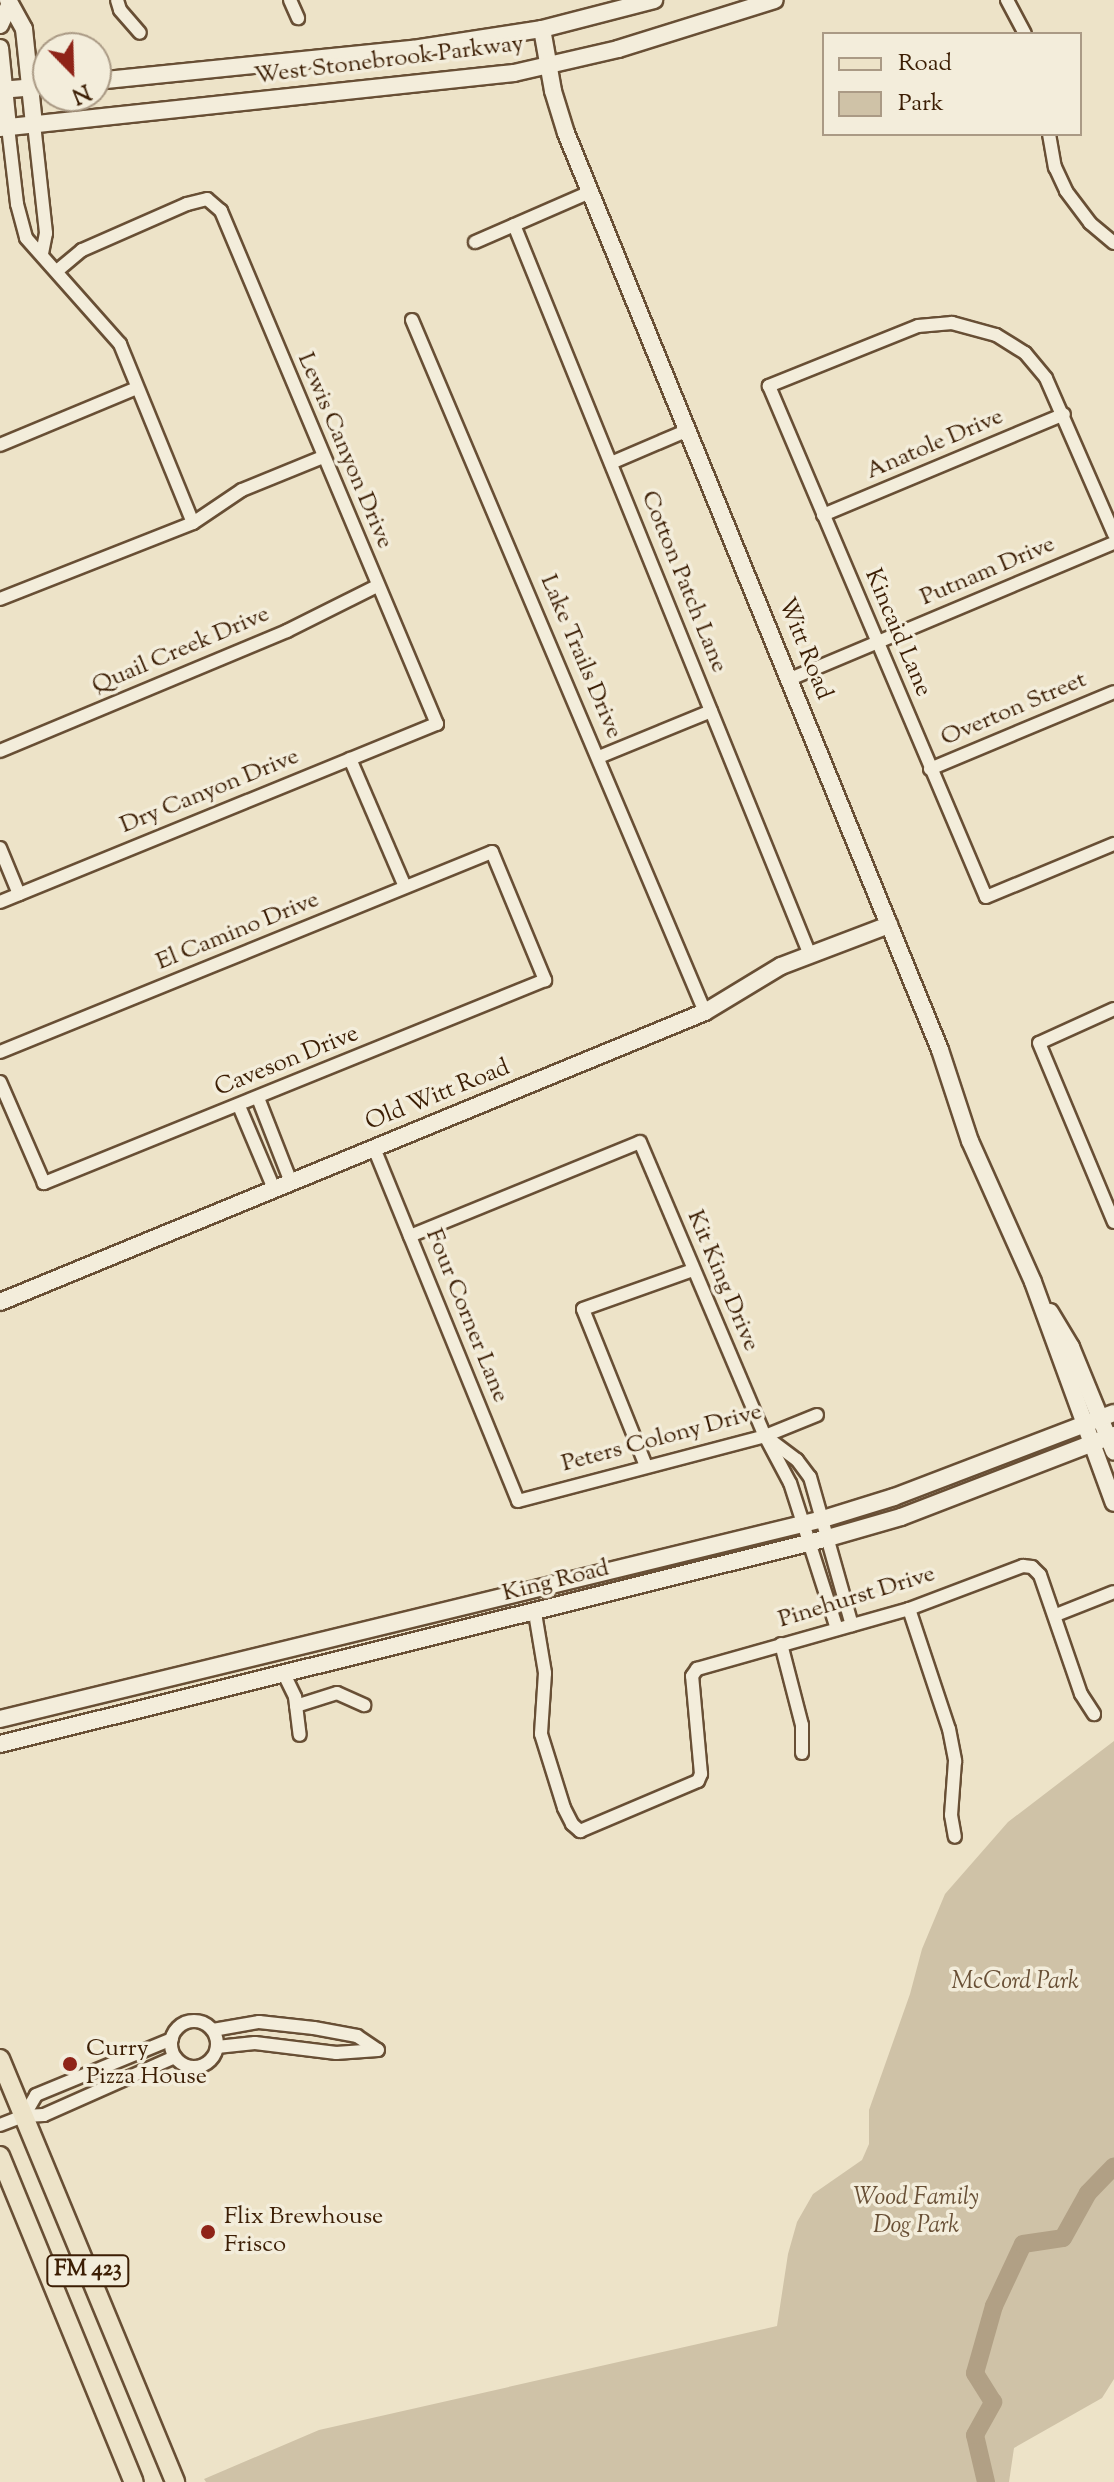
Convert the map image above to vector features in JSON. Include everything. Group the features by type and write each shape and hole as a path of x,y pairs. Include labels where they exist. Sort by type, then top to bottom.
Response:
{"main road":[{"name":"FM 423","path":"0,2059 175,2482"},
{"name":"FM 423","path":"0,2156 134,2482"}],"street":[{"path":"117,0 120,10 140,33"},
{"path":"290,0 298,18"},
{"name":"West Stonebrook Parkway","path":"112,79 413,49 542,29 654,0"},
{"name":"West Stonebrook Parkway","path":"4,127 420,86 514,73 618,49 775,0"},
{"path":"1007,0 1024,32"},
{"path":"0,25 8,3"},
{"path":"8,3 24,29 32,58"},
{"name":"Witt Road","path":"542,29 553,91 566,133 953,1084 970,1141 1033,1282 1114,1503"},
{"path":"0,48 4,127 26,238 120,344 193,523"},
{"path":"2,90 32,87"},
{"path":"36,112 34,124 46,233 42,254"},
{"path":"1049,136 1055,167 1066,191 1090,223 1114,243"},
{"path":"475,242 590,192"},
{"name":"Lewis Canyon Drive","path":"57,271 82,250 187,204 207,199 221,211 437,724"},
{"name":"Cotton Patch Lane","path":"514,225 810,955"},
{"name":"Lake Trails Drive","path":"412,320 705,1012"},
{"name":"Kincaid Lane","path":"1064,414 1046,378 1025,353 986,330 952,323 930,324 897,332 769,386 986,897 1114,844"},
{"path":"0,445 137,388"},
{"path":"1064,414 1114,534"},
{"name":"Anatole Drive","path":"823,515 1064,414"},
{"path":"611,463 688,430"},
{"path":"0,599 193,523 242,490 323,457"},
{"name":"Putnam Drive","path":"790,679 1114,543"},
{"name":"Quail Creek Drive","path":"0,751 287,631 377,586"},
{"name":"Overton Street","path":"930,769 1114,692"},
{"path":"599,757 711,711"},
{"name":"Dry Canyon Drive","path":"0,902 437,724"},
{"path":"350,759 405,887"},
{"path":"0,848 19,894"},
{"name":"El Camino Drive","path":"0,1052 492,852 545,980"},
{"name":"Old Witt Road","path":"0,1302 705,1012 771,971 889,925"},
{"name":"Caveson Drive","path":"0,1082 44,1183 545,980"},
{"path":"1114,1009 1039,1043 1114,1222"},
{"path":"258,1098 291,1182"},
{"path":"239,1106 274,1189"},
{"name":"Kit King Drive","path":"410,1236 640,1142 765,1436 790,1483 837,1629"},
{"name":"Four Corner Lane","path":"374,1148 518,1501"},
{"path":"646,1466 583,1309 693,1270"},
{"name":"Witt Road","path":"1033,1282 1107,1416 1112,1441"},
{"name":"Peters Colony Drive","path":"518,1501 765,1436 817,1415"},
{"name":"King Road","path":"0,1719 823,1519 894,1497 1107,1416"},
{"name":"Kit King Drive","path":"765,1436 797,1460 810,1477 852,1625"},
{"name":"King Road","path":"0,1744 828,1538 901,1517 1090,1444 1112,1441"},
{"name":"Pinehurst Drive","path":"535,1613 545,1673 541,1734 564,1808 572,1824 580,1831 698,1781 701,1774 692,1676 695,1671 909,1609 1015,1568 1032,1567 1040,1575 1056,1615"},
{"path":"530,1592 535,1613"},
{"path":"1094,1714 1081,1694 1056,1615 1114,1592"},
{"path":"909,1609 949,1729 955,1761 951,1815 955,1837"},
{"path":"781,1644 802,1725 802,1753"},
{"path":"277,1651 296,1706 300,1735"},
{"path":"296,1706 337,1693 364,1705"},
{"path":"28,1713 34,1734"},
{"path":"24,2116 36,2095 172,2039 179,2027 192,2021 213,2030 259,2022 314,2028 357,2036 378,2050 336,2053 255,2043 217,2047 203,2065 188,2066 175,2057 172,2039"},
{"path":"213,2030 217,2047"},
{"path":"0,2125 24,2116 44,2115 175,2057"}],"green space":[{"name":"McCord Park","path":"1114,1741 1114,2379 1102,2398 1014,2448 1009,2482 206,2482 204,2479 319,2430 777,2326 788,2254 797,2222 813,2194 862,2160 869,2144 869,2110 910,1994 922,1949 945,1894 1008,1822"}],"waterway":[{"path":"986,2482 975,2435 993,2402 975,2373 994,2306 1023,2244 1063,2238 1088,2193 1114,2166"}],"place":[{"name":"Curry Pizza House","path":"70,2064"},
{"name":"Flix Brewhouse Frisco","path":"208,2232"}],"park label":[{"name":"Wood Family Dog Park","path":"916,2213"}]}
